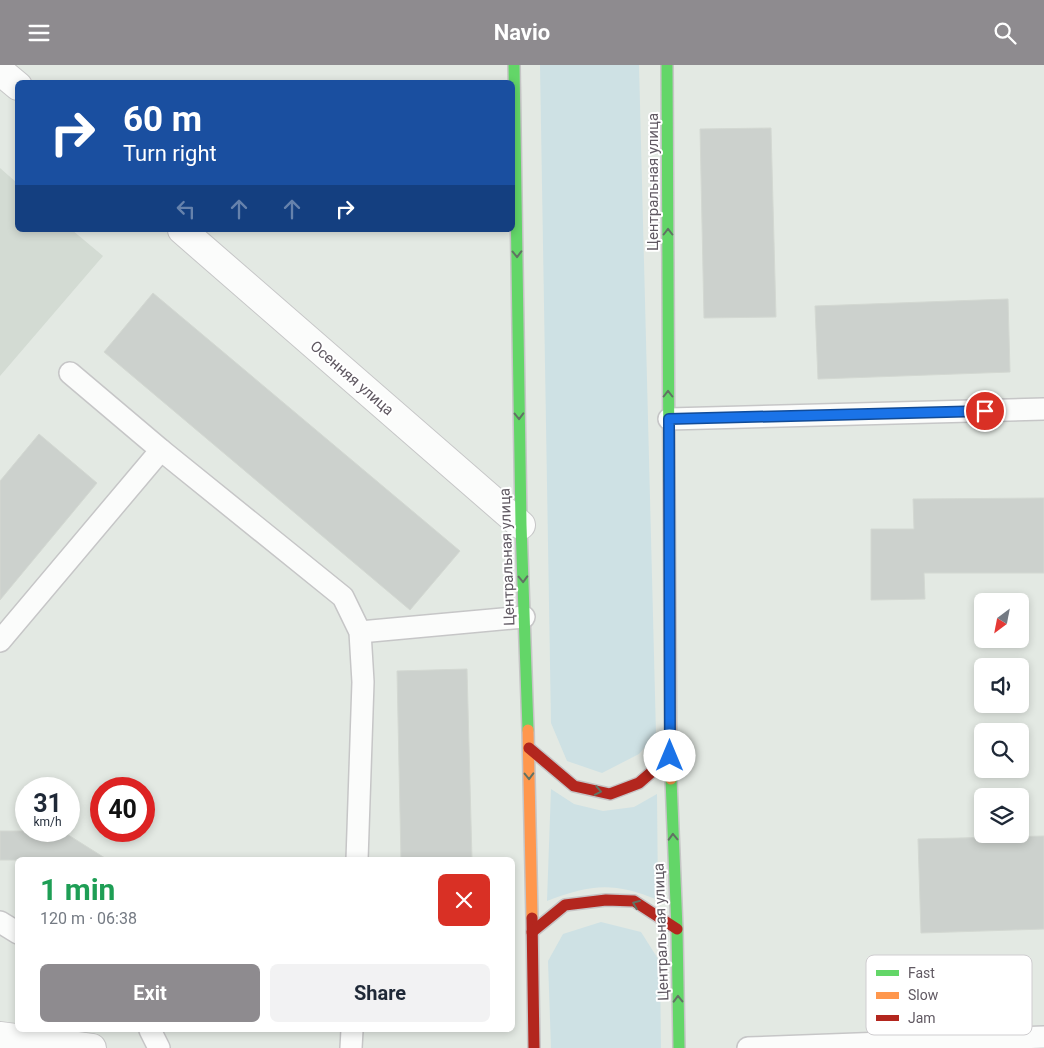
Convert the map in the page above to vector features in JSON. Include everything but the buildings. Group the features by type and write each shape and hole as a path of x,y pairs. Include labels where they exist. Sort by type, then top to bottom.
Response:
{"street":[{"name":"Центральная улица","path":"514,65 514,80"},
{"name":"Центральная улица","path":"667,65 670,756 677,929 679,1048"},
{"path":"0,71 15,84"},
{"name":"Центральная улица","path":"515,131 521,525 529,748 534,1048"},
{"name":"Осенняя улица","path":"184,232 521,525"},
{"path":"529,748 574,786 610,794 639,783 670,756"},
{"path":"532,932 565,905 606,900 634,901 677,929"},
{"path":"0,1036 79,1047"}],"lane":[{"path":"70,373 161,450 343,597 360,631 364,682 358,857"},
{"path":"669,419 1044,409"},
{"path":"0,641 161,450"},
{"path":"360,631 524,617"},
{"path":"0,922 15,931"},
{"path":"151,1032 159,1048"},
{"path":"351,1048 352,1032"},
{"path":"748,1048 1044,1037"}],"shaded area":[{"path":"540,65 639,65 656,734 639,754 602,773 567,761 551,723"},
{"path":"0,168 15,181 15,232 74,232 103,256 0,376"},
{"path":"551,789 574,804 603,811 634,807 657,794 658,900 628,890 602,887 577,891 547,901"},
{"path":"601,922 641,932 660,962 661,1048 551,1048 548,961 563,934"}],"traffic: fast":[{"path":"514,65 514,80"},
{"path":"667,65 669,481"},
{"path":"515,131 521,525 528,730"},
{"path":"671,779 677,929 679,1048"}],"traffic: slow":[{"path":"669,481 671,779"},
{"path":"528,730 532,918"}],"traffic: jam":[{"path":"529,748 574,786 610,794 639,783 670,756"},
{"path":"532,932 565,905 606,900 634,901 677,929"},
{"path":"532,918 534,1048"}],"route":[{"path":"670,756 669,419 985,411"}]}
